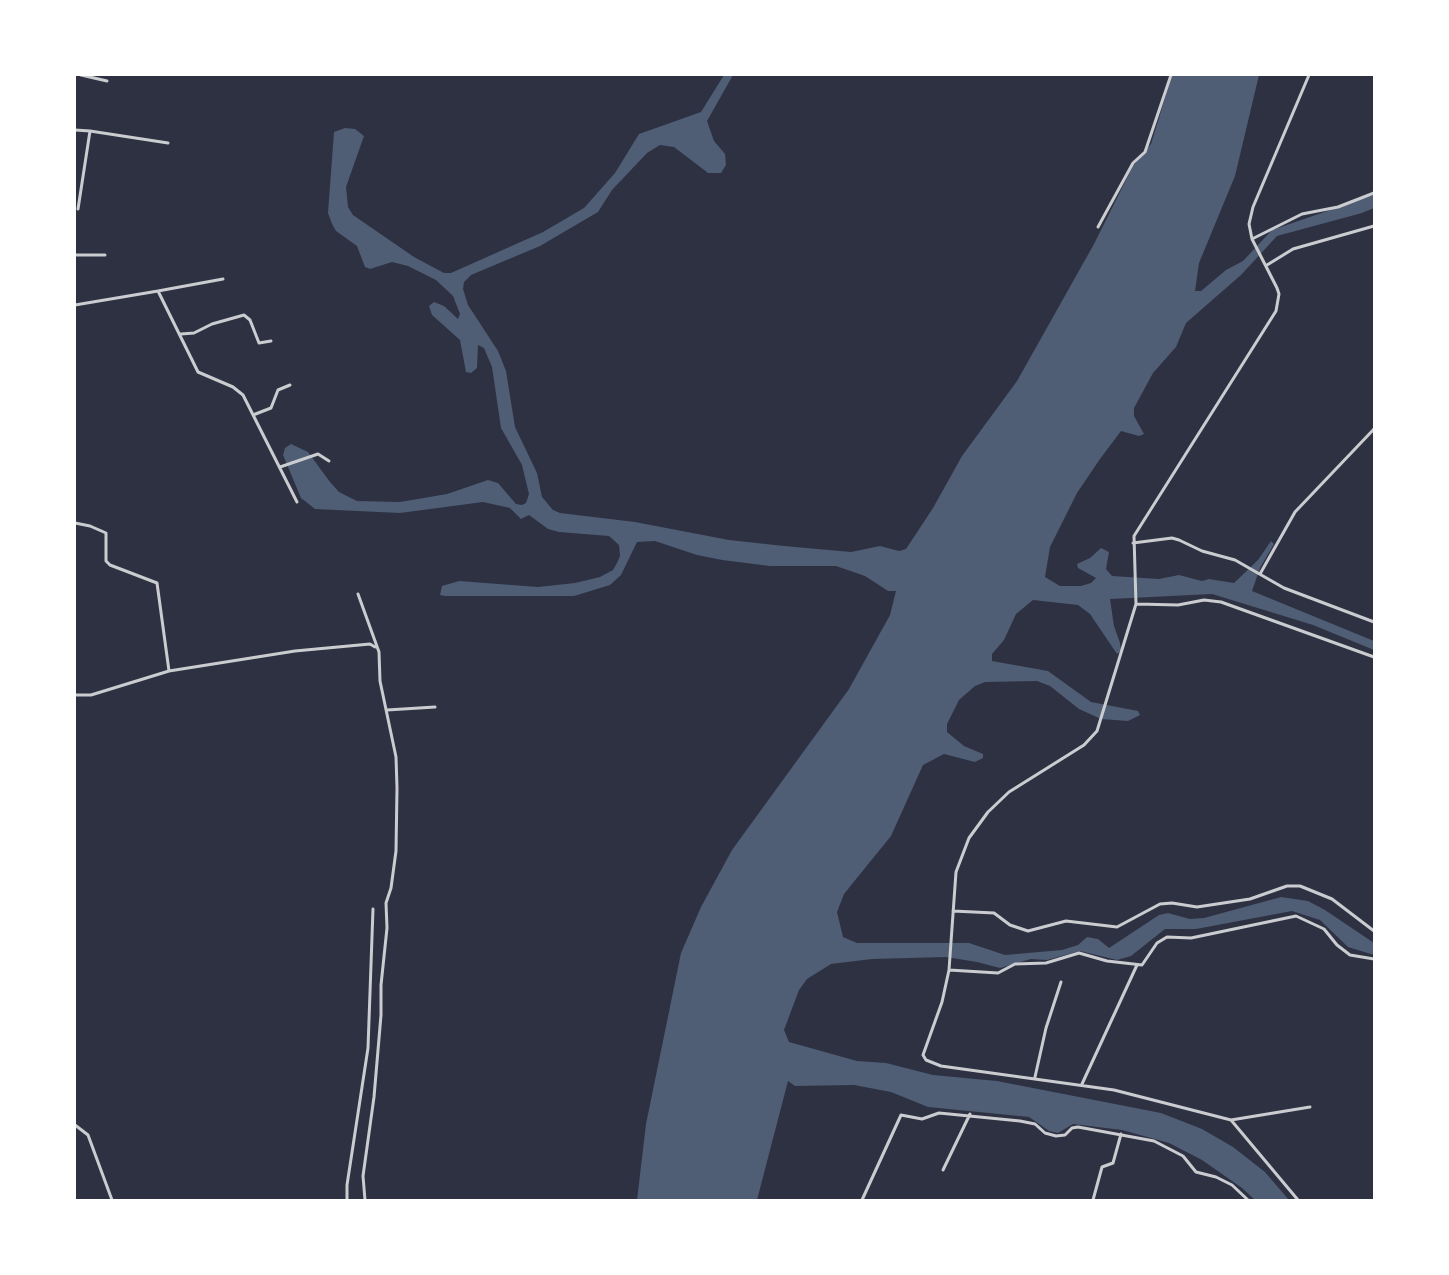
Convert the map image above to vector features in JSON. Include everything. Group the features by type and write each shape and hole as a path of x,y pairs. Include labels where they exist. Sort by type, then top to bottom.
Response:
{"street":[{"path":"81,75 107,81"},
{"path":"1098,227 1133,163 1146,152 1171,75"},
{"path":"1309,75 1253,207 1249,224 1254,244 1264,259 1279,294 1276,311 1143,521 1133,543 1136,603 1099,727 1084,745 1009,792 988,812 969,838 956,872 949,968 942,1002 923,1055 926,1060 941,1066 1082,1084 1141,1095 1232,1120 1310,1107"},
{"path":"75,130 168,143"},
{"path":"77,205 90,131"},
{"path":"1252,239 1302,214 1338,207 1374,193"},
{"path":"1267,265 1293,249 1374,226"},
{"path":"75,255 105,255"},
{"path":"75,305 223,279"},
{"path":"159,291 198,372 233,387 243,394 297,502"},
{"path":"180,334 194,333 212,324 244,315 250,320 259,343 271,341"},
{"path":"253,415 271,408 278,390 290,385"},
{"path":"1259,574 1295,512 1374,429"},
{"path":"280,467 318,454 329,461"},
{"path":"75,523 106,533 106,561 110,565 157,583 169,671"},
{"path":"1133,543 1172,538 1202,551 1228,558 1284,588 1374,622"},
{"path":"358,594 375,647 379,652 380,681 396,757 396,851 391,888 386,903 387,928 381,985 380,1027 363,1176 364,1200"},
{"path":"1136,603 1178,605 1204,600 1221,602 1374,657"},
{"path":"75,695 91,695 169,671 328,647 370,644 375,647"},
{"path":"387,710 435,707"},
{"path":"953,911 994,913 1010,925 1028,931 1066,921 1118,927 1160,904 1172,903 1197,907 1250,899 1287,886 1300,886 1332,899 1374,931"},
{"path":"347,1200 347,1185 368,1048 373,909"},
{"path":"949,968 998,973 1015,964 1046,963 1079,953 1137,965 1144,962 1157,943 1167,937 1191,938 1296,916 1324,929 1337,945 1350,955 1374,959"},
{"path":"1082,1084 1137,965"},
{"path":"1035,1077 1046,1028 1061,982"},
{"path":"862,1200 901,1114 922,1119 939,1113 970,1114 1033,1124 1045,1133 1056,1136 1065,1135 1074,1127 1121,1134 1162,1144 1183,1155 1196,1172 1223,1179 1248,1200"},
{"path":"943,1170 970,1114"},
{"path":"1232,1120 1298,1200"},
{"path":"75,1125 88,1135 112,1200"},
{"path":"1093,1200 1102,1167 1113,1163 1121,1134"}],"water":[{"path":"724,75 733,75 707,121 714,141 725,154 726,165 721,173 708,173 674,147 660,145 647,153 612,190 598,212 540,246 471,275 464,282 463,289 468,305 498,351 506,371 515,427 537,473 542,497 553,510 560,513 635,522 729,540 784,546 851,552 880,546 899,551 906,549 933,508 962,456 1017,381 1094,244 1133,166 1151,144 1172,75 1259,75 1235,176 1199,263 1195,291 1201,291 1226,270 1243,261 1272,230 1374,195 1374,208 1277,236 1241,275 1186,323 1176,347 1153,373 1134,408 1134,416 1144,434 1139,436 1121,431 1100,459 1077,493 1050,547 1045,577 1060,586 1081,586 1091,583 1096,578 1078,568 1077,564 1090,558 1101,548 1109,552 1106,569 1112,576 1159,579 1179,575 1202,581 1209,579 1234,583 1258,560 1271,541 1274,544 1260,568 1252,591 1374,641 1374,650 1313,625 1212,594 1110,599 1114,626 1120,643 1121,651 1117,654 1090,614 1078,605 1033,600 1016,614 1004,640 992,654 992,661 1048,671 1091,702 1138,711 1140,715 1128,721 1101,719 1079,709 1050,686 1037,681 985,682 975,686 959,700 947,724 947,732 964,746 983,754 983,758 975,762 944,754 923,765 891,836 844,894 837,912 843,937 857,943 969,943 1005,955 1062,950 1078,945 1087,937 1098,939 1109,948 1159,915 1168,913 1190,919 1204,918 1281,897 1308,901 1325,910 1374,943 1374,955 1348,947 1320,920 1292,911 1196,929 1165,929 1131,956 1117,960 1080,951 1047,960 1031,959 1000,968 946,957 872,959 831,964 807,979 799,990 784,1030 789,1042 857,1061 886,1063 933,1075 997,1081 1161,1113 1202,1129 1233,1147 1265,1172 1289,1200 1255,1200 1202,1160 1169,1143 1122,1130 1073,1124 1058,1133 1049,1131 1029,1117 928,1107 891,1092 854,1085 795,1086 788,1081 757,1200 637,1200 646,1124 681,953 701,907 732,850 849,689 890,615 896,591 888,591 865,576 836,566 770,566 722,560 697,555 655,541 637,542 621,575 610,585 574,596 440,595 442,586 459,581 538,587 575,583 600,577 613,570 620,556 619,545 609,536 548,529 529,515 521,519 510,508 483,502 400,513 315,509 301,498 283,455 285,448 291,444 308,452 339,492 357,501 400,502 447,494 488,480 498,483 516,504 526,503 529,494 522,465 501,428 492,367 484,348 478,345 477,368 471,373 466,372 460,340 432,315 429,306 434,302 444,306 458,319 460,314 453,296 436,280 408,266 392,262 370,269 365,267 357,246 336,231 332,224 328,213 334,132 345,128 355,129 364,136 346,187 348,207 353,215 414,257 444,273 451,273 543,232 584,208 615,173 639,134 701,112"}]}
